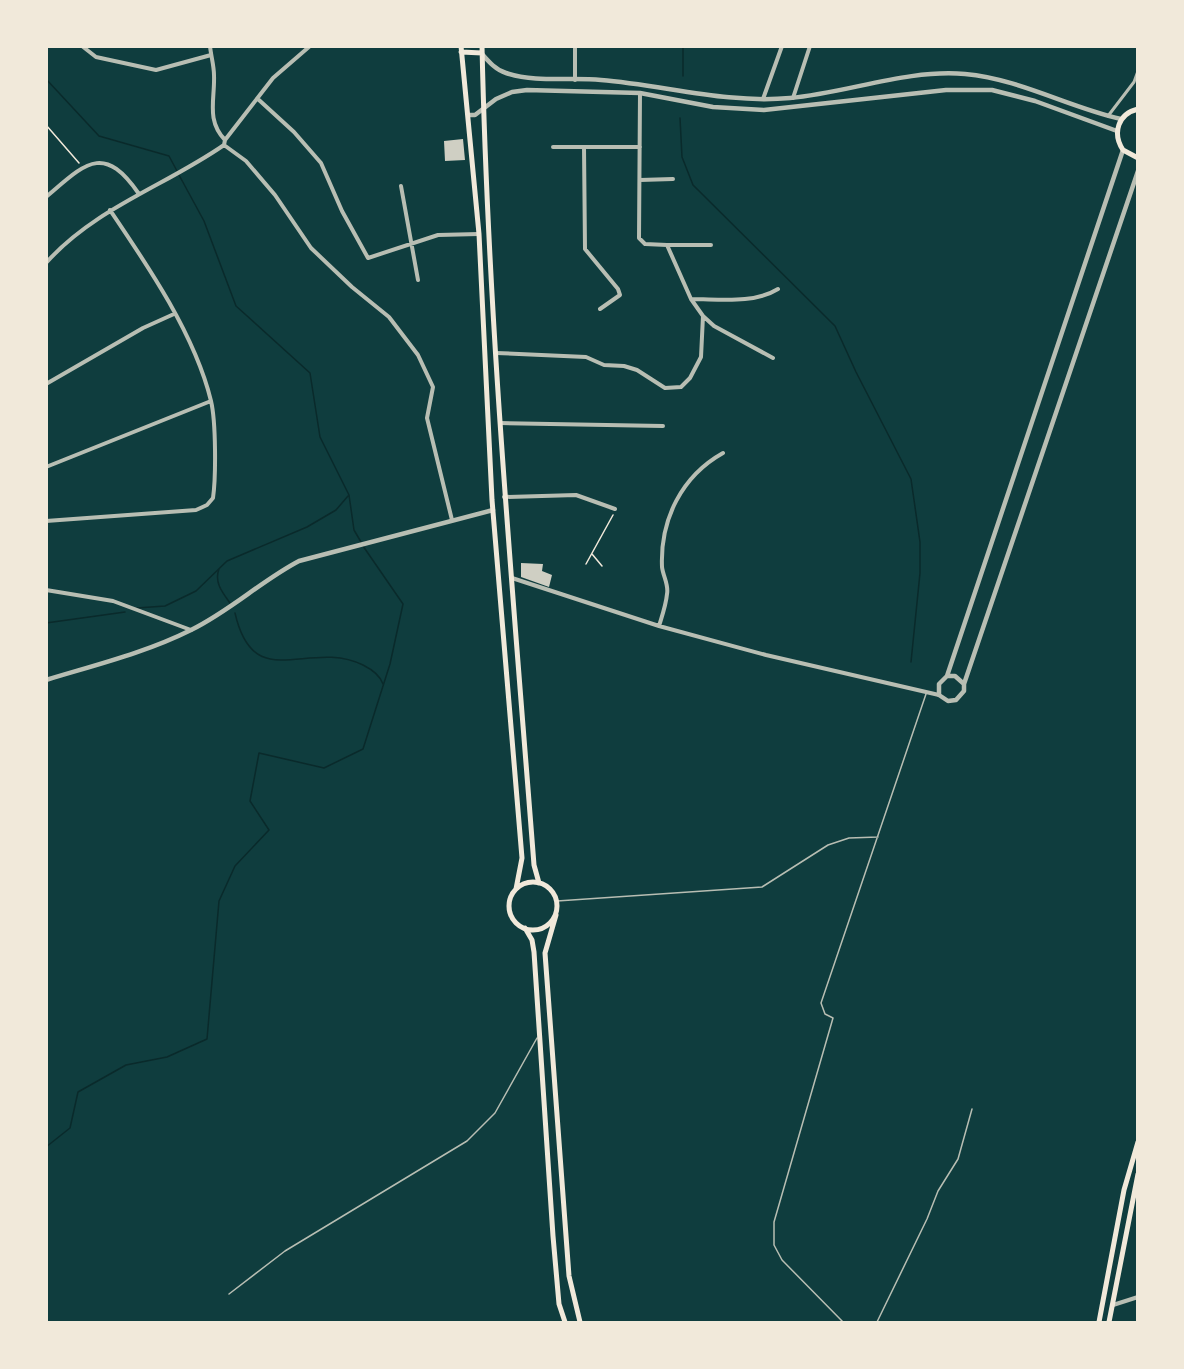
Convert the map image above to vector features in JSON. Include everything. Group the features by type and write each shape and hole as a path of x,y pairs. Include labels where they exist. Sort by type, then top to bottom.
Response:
{"main road":[{"path":"540,883 534,865 512,578 503,497 480,49 461,49 479,234 493,510 522,858 516,888 509,906 516,923 525,928 537,930 545,927 556,915"},
{"path":"1137,109 1121,119 1117,131 1123,150 1137,159"},
{"path":"516,888 524,884 540,883 551,889 557,901 556,915 545,953 569,1276 580,1323"},
{"path":"525,928 532,940 534,952 553,1236 560,1304 565,1323"},
{"path":"1099,1323 1124,1190 1137,1142"},
{"path":"1109,1323 1137,1174"}],"street":[{"path":"210,46 214,73 213,118 216,129 225,142 246,161 275,195 311,248 352,287 389,317 418,356 433,387 427,418 452,520"},
{"path":"46,263 80,230 110,210 160,185 200,161 225,142 259,100 273,78 310,46"},
{"path":"575,80 576,46"},
{"path":"763,99 782,46"},
{"path":"792,98 810,46"},
{"path":"82,47 90,54 105,60 156,70 211,55"},
{"path":"480,49 494,67 505,73 625,82 720,97 792,98 882,81 965,74 1016,84 1121,119"},
{"path":"1108,116 1134,82 1137,71"},
{"path":"469,115 509,93 527,90 639,93 731,109 780,110 946,90 992,90 1035,101 1117,131"},
{"path":"679,101 680,90"},
{"path":"639,93 639,241 645,244 711,245"},
{"path":"259,100 294,132 321,163 342,211 368,258 438,235 479,234"},
{"path":"554,147 640,147"},
{"path":"584,147 585,249 618,289 620,295 600,309"},
{"path":"939,695 939,684 947,676 1123,150"},
{"path":"46,196 81,166 102,163 115,166 127,177 139,194"},
{"path":"512,578 659,626 926,694 939,695 948,700 956,700 964,692 964,684 1137,171"},
{"path":"640,180 673,179"},
{"path":"401,186 418,280"},
{"path":"46,521 191,510 203,508 213,498 211,401 174,314 110,210"},
{"path":"667,245 691,299 703,316 714,326 773,358"},
{"path":"691,299 745,298 768,294 778,289"},
{"path":"46,384 143,328 174,314"},
{"path":"496,353 586,357 604,365 624,366 637,370 654,382 673,389 681,387 698,367 703,316"},
{"path":"46,466 211,401"},
{"path":"499,423 663,426"},
{"path":"659,626 668,593 663,558 672,506 681,489 698,469 723,453"},
{"path":"503,497 576,495 615,509"},
{"path":"46,680 144,650 191,630 230,608 278,572 299,561 493,510"},
{"path":"46,590 112,601 191,630"},
{"path":"947,676 959,678 964,684"},
{"path":"1112,1305 1137,1297"}],"lane":[{"path":"843,1323 782,1260 774,1245 773,1237 779,1203 833,1018 825,1014 821,1003 926,694"},
{"path":"557,901 762,887 828,845 849,838 878,837"},
{"path":"229,1294 285,1251 467,1141 495,1113 539,1035"},
{"path":"878,1323 938,1191 958,1159 972,1109"}],"path":[{"path":"46,125 81,166"},
{"path":"586,564 611,522 615,509"},
{"path":"592,554 602,566"}],"building":[{"path":"463,139 465,160 445,161 444,141"},
{"path":"521,563 543,564 542,571 552,575 549,587 521,577"}],"waterway":[{"path":"683,46 683,76"},
{"path":"46,79 99,136 169,156 177,171"},
{"path":"680,118 682,157 693,185 835,326 911,479 920,542 920,573 911,662"},
{"path":"179,175 204,221 236,306 310,373 320,437 349,495 354,530 361,542"},
{"path":"137,608 165,606 196,591 227,561 307,527 336,510 348,496"},
{"path":"46,1147 70,1128 78,1092 126,1065 167,1057 207,1039 219,901 235,866 269,830 250,801 259,753 324,768 363,749 390,664 403,604 363,546"},
{"path":"219,569 218,583 230,603"},
{"path":"46,623 125,612"},
{"path":"235,613 244,638 255,652 269,659 342,658 369,668 383,684"}]}
